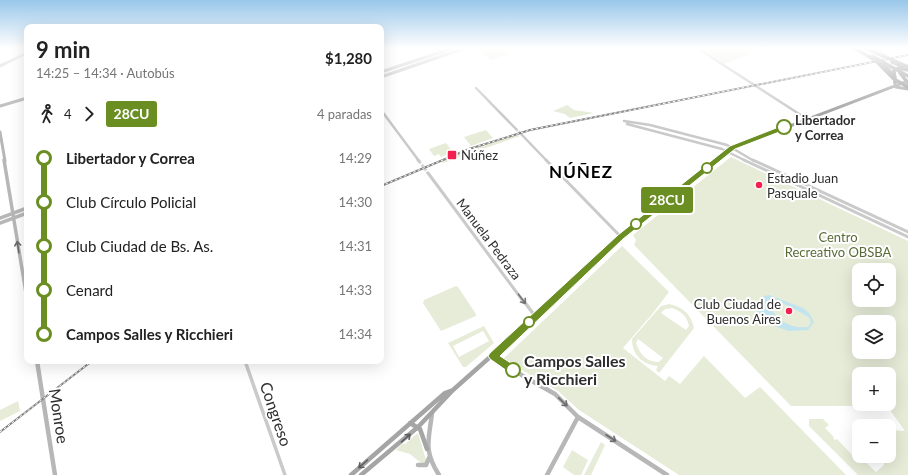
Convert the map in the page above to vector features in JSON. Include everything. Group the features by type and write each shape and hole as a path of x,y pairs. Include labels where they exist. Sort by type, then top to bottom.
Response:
{"highway":[{"path":"886,70 894,79 907,86"},
{"path":"889,70 907,86"},
{"path":"896,70 902,75 907,86"},
{"path":"895,85 900,72 908,71"}],"main road":[{"path":"384,76 401,70"},
{"path":"361,475 418,427 453,390 493,356 621,237 732,148 895,85 903,83 907,86"},
{"path":"895,85 907,86"},
{"path":"0,106 24,99"},
{"path":"0,132 24,280"},
{"path":"0,218 24,209"},
{"path":"0,223 24,214"},
{"path":"493,356 523,376 555,394 578,417 668,475"},
{"name":"Monroe","path":"37,364 55,475"},
{"path":"351,475 445,393 453,390"},
{"path":"427,449 432,413"},
{"path":"548,475 578,417"},
{"path":"410,423 418,427 421,431 429,458 439,475"},
{"path":"375,453 387,453"},
{"path":"418,465 426,465 429,458"}],"street":[{"path":"731,70 807,119"},
{"path":"476,88 516,129"},
{"path":"384,114 419,161"},
{"path":"624,121 650,125 720,144 727,144 743,155 908,237"},
{"path":"627,124 716,147 908,232"},
{"path":"522,135 621,237"},
{"path":"716,147 716,144 720,144"},
{"path":"740,158 743,157 743,155"},
{"name":"Manuela Pedraza","path":"428,173 535,316"},
{"name":"Congreso","path":"246,364 285,475"}],"green space":[{"path":"567,105 574,110 594,113 570,118 565,114 553,111"},
{"path":"486,130 493,138 471,146 464,137"},
{"path":"517,135 520,136 443,163 442,161 485,144"},
{"path":"446,143 453,152 441,157 439,154 434,156 429,149"},
{"name":"Club Ciudad de Buenos Aires","path":"731,157 908,241 908,475 858,475 809,426 809,419 823,419 829,425 825,428 834,437 833,438 835,440 837,439 852,455 852,463 866,463 876,472 884,465 884,463 896,463 896,430 905,431 891,411 896,411 896,367 852,367 852,406 791,406 634,245 636,240 633,235"},
{"path":"622,246 669,292 623,348 665,381 669,376 680,384 704,356 745,398 760,387 846,475 679,475 579,410 558,391 503,359"},
{"path":"456,286 476,316 441,331 423,303 424,300"},
{"path":"669,304 682,309 691,319 694,328 659,373 656,370 658,366 648,364 639,358 634,350 632,339 661,306","holes":["672,308 681,312 685,317 689,326 686,330 661,313 665,309","638,339 663,358 659,362 655,362 644,357 636,343"]},
{"path":"484,326 494,343 466,367 463,367 448,343","holes":["483,331 489,341 459,357 453,346"]},
{"path":"18,401 20,411 0,421 0,410"},
{"path":"418,433 426,460 425,463 421,463 410,454 396,450"},
{"path":"601,442 605,445 591,475 584,475"},
{"path":"572,450 588,460 581,475 574,475 563,467"}],"water":[{"path":"769,295 803,308 809,313 814,322 808,330 789,331 777,327 760,316 757,310 764,296","holes":["774,299 810,318 811,323 808,327 795,327 780,320 772,311 769,305 770,301"]}],"tunnel":[{"path":"516,129 522,135"},
{"path":"419,161 428,173"}],"railway":[{"path":"384,185 469,149 530,130 832,70"},
{"path":"0,432 88,364"}],"bus line":[{"name":"28CU","path":"513,370 493,356 621,237 732,148 784,127"}],"place":[{"name":"Libertador y Correa","path":"784,127"},
{"name":"Núñez","path":"452,155"},
{"name":"Estadio Juan Pasquale","path":"759,185"},
{"name":"Club Ciudad de Buenos Aires","path":"789,311"},
{"name":"Campos Salles y Ricchieri","path":"513,370"}],"district":[{"name":"NÚÑEZ","path":"581,172"}],"park label":[{"name":"Centro Recreativo OBSBA","path":"838,244"}]}
